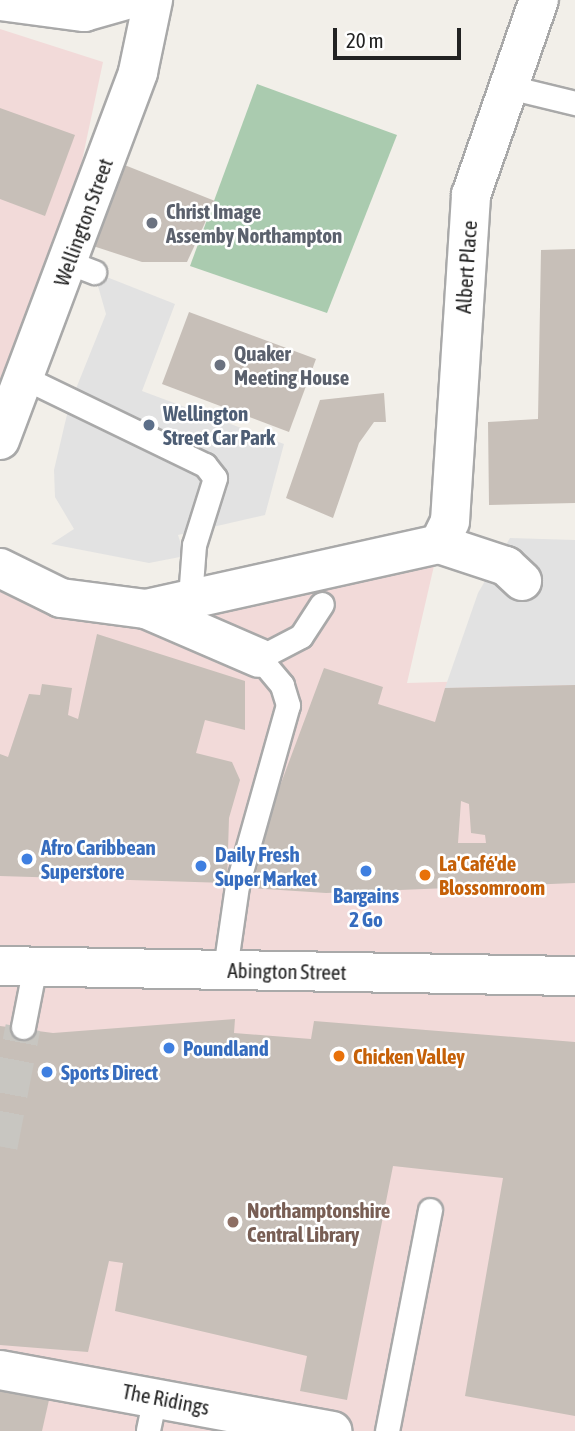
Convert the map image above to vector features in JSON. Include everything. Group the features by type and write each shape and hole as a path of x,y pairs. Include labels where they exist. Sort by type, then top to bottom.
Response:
{"street":[{"path":"0,1 84,12 126,0"},
{"name":"Wellington Street","path":"0,440 25,377 81,267 138,72 153,0"},
{"name":"Albert Place","path":"439,544 450,521 471,195 513,88 539,0"},
{"path":"146,609 439,544 506,566 522,582"},
{"path":"0,568 61,598 146,609 259,658"},
{"name":"Abington Street","path":"17,968 575,976"},
{"name":"The Ridings","path":"0,1370 152,1413 332,1431"}],"lane":[{"path":"513,88 575,103"},
{"path":"25,377 210,471 213,492 194,545 190,598"},
{"path":"225,970 237,886 288,705 278,678 259,658 301,636 321,604"},
{"path":"17,968 23,1027"},
{"path":"387,1431 430,1210"}],"shaded area":[{"path":"0,29 103,62 49,316 0,457"},
{"name":"Wellington Street Car Park","path":"94,272 175,304 142,391 284,444 265,515 178,535 185,556 149,563 51,544 74,529 55,497 54,470 69,406 106,314"},
{"path":"510,538 575,540 575,685 445,688 478,593"},
{"path":"439,544 407,683 575,678 575,1431 0,1431 0,560 146,609"}],"green space":[{"path":"257,84 397,135 327,313 190,266"}],"building":[{"path":"0,108 75,135 45,216 0,199"},
{"name":"Christ Image Assemby Northampton","path":"122,164 215,201 187,262 142,262 90,245"},
{"path":"575,249 575,503 489,505 488,422 538,419 541,250"},
{"path":"189,312 316,359 289,432 162,384"},
{"path":"384,393 386,422 374,422 359,443 333,518 286,498 320,400"},
{"path":"97,634 245,681 245,730 205,720 196,753 232,762 240,780 229,818 227,883 0,876 0,754 8,757 29,694 40,695 42,684 72,688 68,715 78,719"},
{"path":"324,668 383,687 378,704 435,722 445,688 575,685 575,883 326,893 252,888 274,802","holes":["461,801 469,804 471,833 485,835 486,843 458,843"]},
{"path":"235,1019 234,1033 311,1039 314,1021 575,1042 575,1416 465,1396 503,1178 393,1166 347,1400 300,1391 307,1356 115,1311 123,1263 109,1261 88,1352 0,1345 0,1026 53,1033"},
{"path":"0,1390 49,1400 42,1431 0,1431"}],"tunnel":[{"path":"0,1146 23,1027"}],"place":[{"name":"Christ Image Assemby Northampton","path":"152,223"},
{"name":"Quaker Meeting House","path":"220,365"},
{"name":"Wellington Street Car Park","path":"149,425"},
{"name":"Afro Caribbean Superstore","path":"27,859"},
{"name":"Daily Fresh Super Market","path":"201,866"},
{"name":"Bargains 2 Go","path":"366,871"},
{"name":"La'Café'de Blossomroom","path":"425,875"},
{"name":"Poundland","path":"169,1048"},
{"name":"Chicken Valley","path":"339,1056"},
{"name":"Sports Direct","path":"47,1072"},
{"name":"Northamptonshire Central Library","path":"233,1222"}]}
